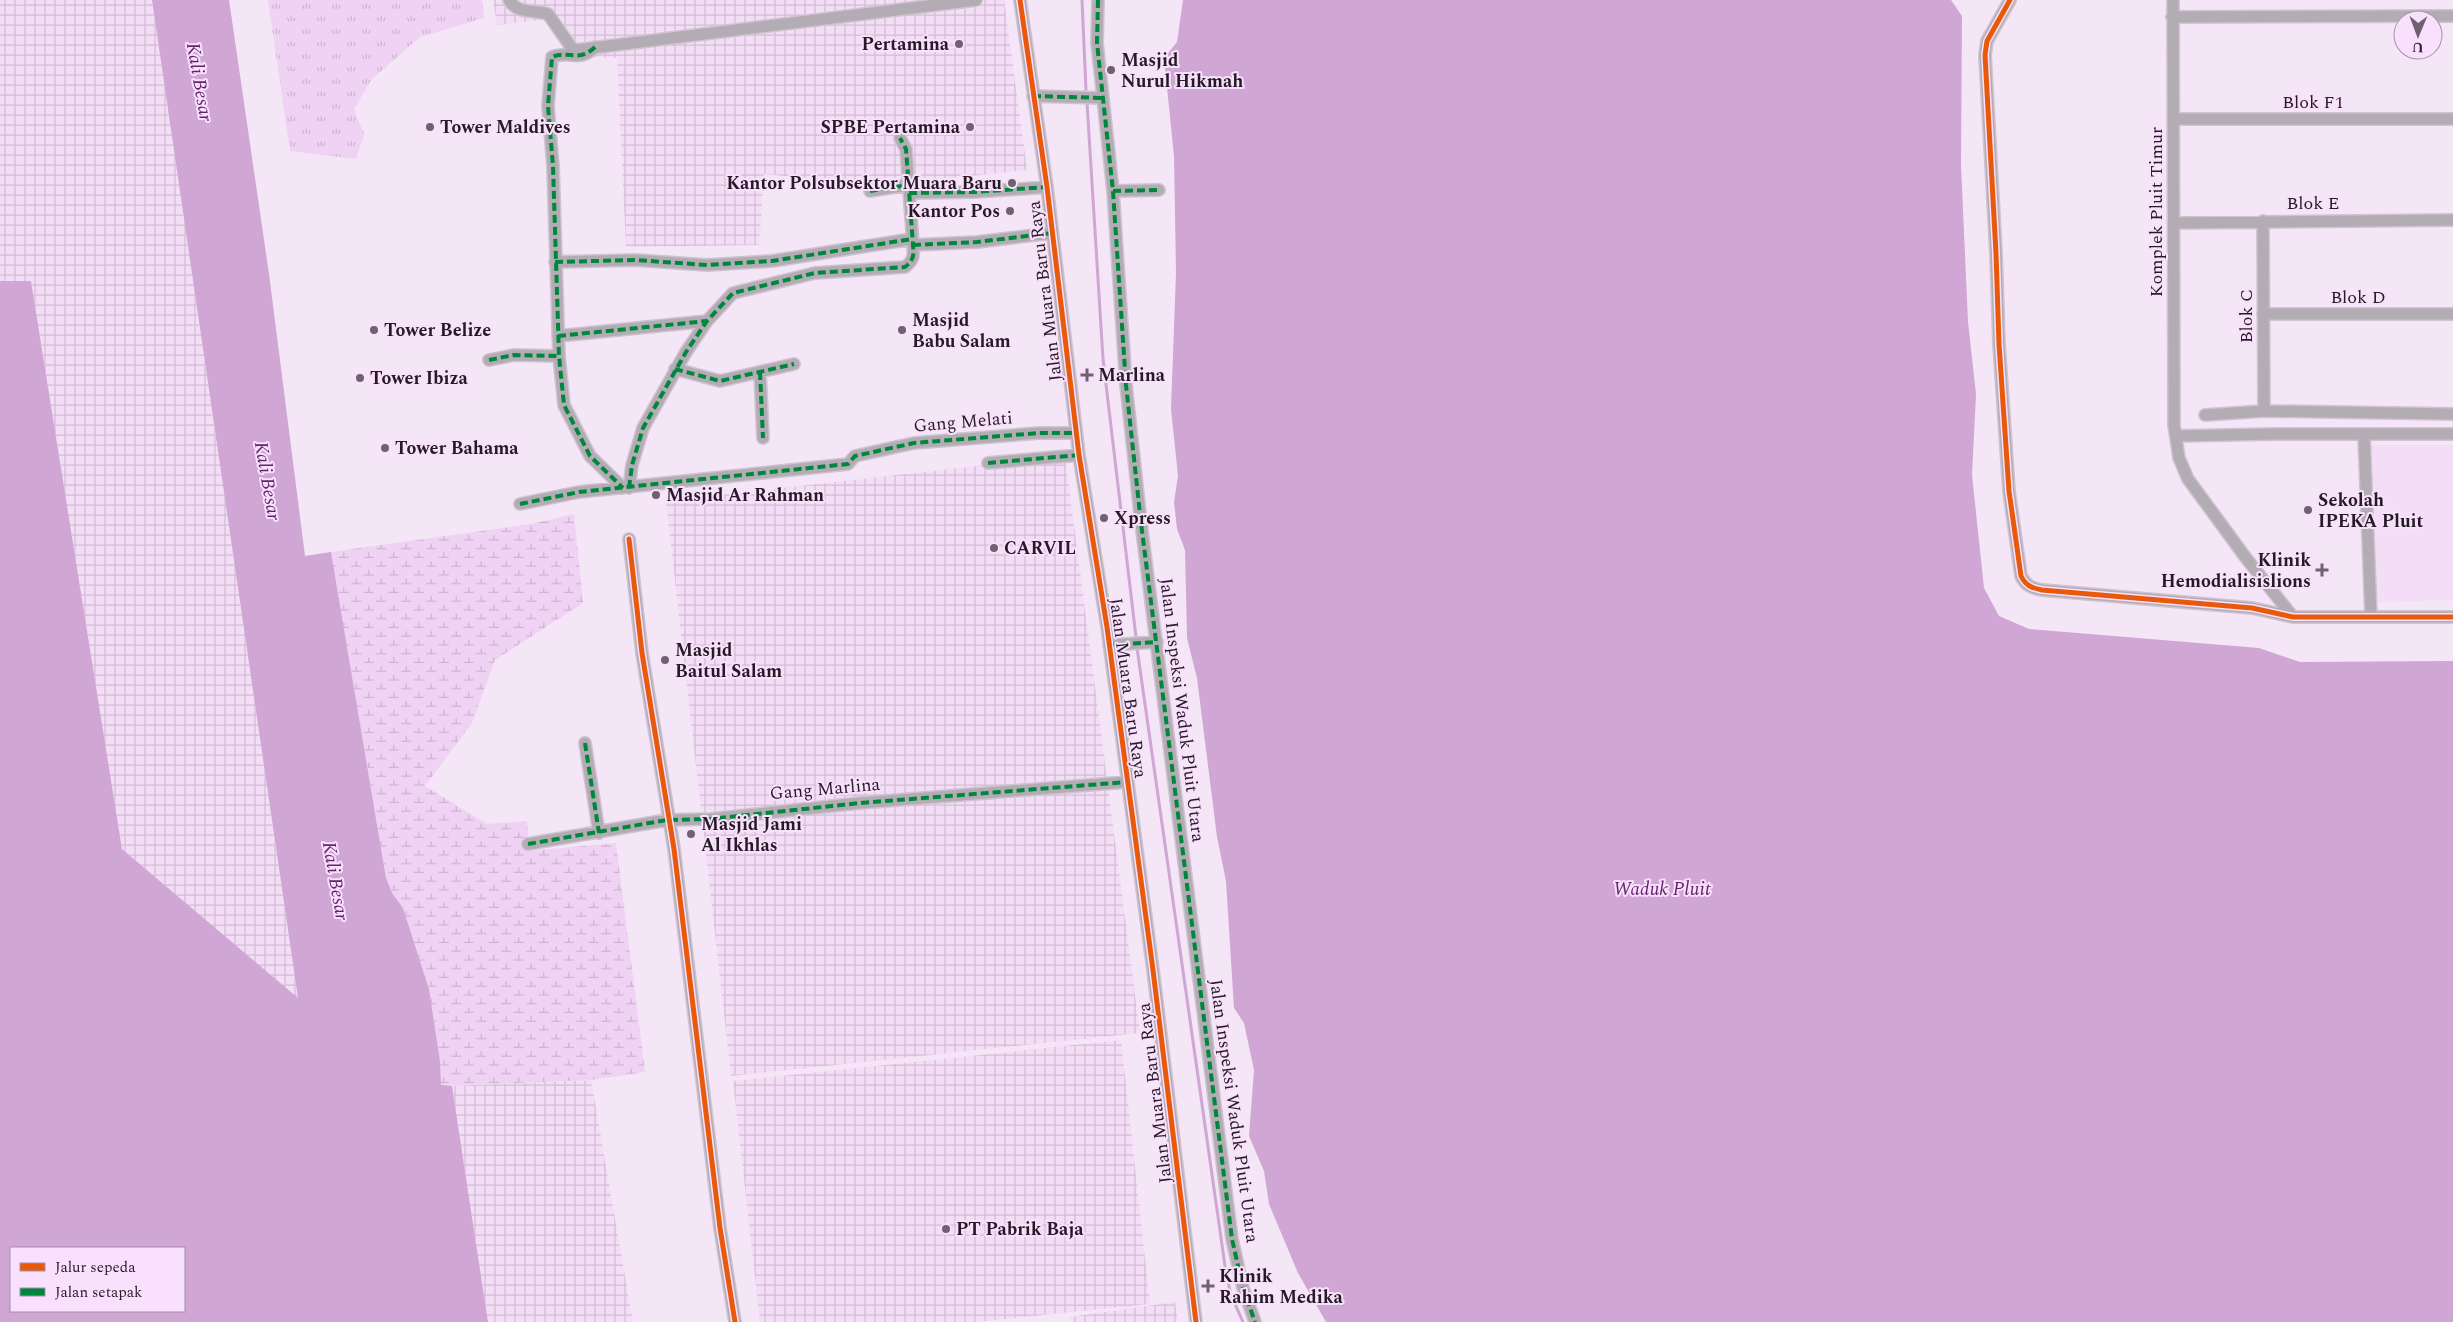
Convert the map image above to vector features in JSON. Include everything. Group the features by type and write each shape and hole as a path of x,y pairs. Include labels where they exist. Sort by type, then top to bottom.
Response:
{"street":[{"path":"509,0 513,7 520,10 548,14 571,47 576,50 976,0"},
{"name":"Jalan Muara Baru Raya","path":"1020,0 1047,187 1079,455 1109,645 1154,970 1196,1322"},
{"name":"Jalan Inspeksi Waduk Pluit Utara","path":"1098,0 1097,43 1113,191 1126,385 1141,524 1232,1239 1243,1288 1255,1322"},
{"path":"2010,0 1987,41 1985,55 1999,344 2008,482 2021,576 2028,586 2042,590 2252,608 2292,617 2453,617"},
{"name":"Komplek Pluit Timur","path":"2173,0 2175,430 2179,458 2188,479 2292,617"},
{"path":"2172,16 2453,16"},
{"path":"595,47 588,54 582,56 558,55 552,57 548,106 553,166 559,356 566,410 590,456 626,488 643,428 675,370 707,322 733,293 815,274 905,267 914,258 906,149 900,138"},
{"path":"1033,96 1103,98"},
{"name":"Blok F1","path":"2174,119 2453,119"},
{"path":"870,191 908,189 975,192 1047,187"},
{"path":"1113,191 1159,190"},
{"name":"Blok E","path":"2174,223 2453,220"},
{"name":"Blok C","path":"2263,221 2264,410"},
{"path":"555,262 635,260 707,265 772,261 913,242 977,242 1052,233"},
{"name":"Blok D","path":"2263,314 2453,314"},
{"path":"558,336 707,322"},
{"path":"488,360 514,355 559,356"},
{"path":"675,370 714,381 794,364"},
{"path":"760,372 762,438"},
{"path":"2205,415 2264,410 2453,414"},
{"path":"2175,430 2453,434"},
{"name":"Gang Melati","path":"520,504 579,492 848,464 855,456 914,443 1039,433 1076,433"},
{"path":"2364,434 2371,617"},
{"path":"988,463 1079,455"},
{"path":"629,539 642,653 667,820 674,850 720,1228 736,1322"},
{"path":"1109,645 1157,642"},
{"path":"585,743 598,833"},
{"name":"Gang Marlina","path":"528,844 667,820 710,819 860,803 1127,782"}],"shaded area":[{"path":"0,0 152,0 298,999 122,849 31,281 0,281"},
{"path":"493,0 1004,0 1027,170 923,181 854,183 764,174 759,245 626,247 617,58 568,56 549,19 497,25"},
{"path":"2368,445 2453,445 2453,600 2375,602"},
{"path":"1065,456 1140,1033 731,1076 666,501"},
{"name":"PT Pabrik Baja","path":"1121,1040 1150,1304 976,1322 760,1322 733,1081"},
{"path":"591,1080 633,1322 488,1322 452,1086"},
{"path":"1175,1302 1178,1322 1070,1322 1069,1317"}],"green space":[{"path":"268,0 482,0 484,18 420,37 371,80 354,109 364,134 356,159 290,151"},
{"path":"574,514 583,603 495,660 472,723 425,786 487,824 527,821 529,851 616,843 645,1072 591,1080 441,1086 440,1061 429,989 403,908 392,893 386,878 331,552 531,524"}],"water":[{"name":"Kali Besar","path":"152,0 229,0 269,274 305,556 331,552 386,878 392,893 403,908 429,989 440,1061 441,1085 452,1086 488,1322 0,1322 0,281 31,281 122,849 298,998"},
{"name":"Waduk Pluit","path":"1183,0 1951,0 1962,16 1961,165 1968,322 1976,394 1972,475 1984,588 1999,616 2029,629 2259,648 2300,662 2453,661 2453,1322 1326,1322 1298,1273 1269,1204 1264,1171 1249,1136 1254,1070 1244,1023 1234,1008 1226,881 1217,837 1197,678 1187,638 1185,550 1177,529 1174,502 1178,476 1171,409 1176,273 1174,156 1164,58 1177,42"}],"waterway":[{"path":"1082,0 1086,90"},
{"path":"1087,103 1103,359 1136,637"},
{"path":"1137,648 1226,1273 1231,1295 1243,1322"}],"marked path":[{"path":"1098,0 1097,43 1113,191 1126,385 1141,523 1232,1239 1243,1288 1255,1322"},
{"path":"595,47 584,54 552,57 548,106 553,166 559,356 564,405 590,456 623,488"},
{"path":"1033,96 1103,98"},
{"path":"629,488 632,465 643,428 686,352 707,321 733,293 815,273 905,267 910,262 913,252 906,149 900,138"},
{"path":"870,191 908,185"},
{"path":"909,193 975,192 1047,187"},
{"path":"1113,191 1159,190"},
{"path":"913,245 977,242 1052,233"},
{"path":"555,262 635,260 707,265 772,261 912,239"},
{"path":"558,336 707,321"},
{"path":"489,360 514,355 559,356"},
{"path":"675,369 720,381 794,364"},
{"path":"760,372 763,438"},
{"path":"520,504 579,492 848,464 855,456 914,443 1039,433 1076,433"},
{"path":"988,463 1079,455"},
{"path":"1109,645 1157,642"},
{"path":"585,743 599,833"},
{"path":"528,844 667,820 710,819 860,803 1127,782"}],"cycle path":[{"path":"1020,0 1047,187 1079,455 1107,627 1153,970 1196,1322"},
{"path":"2010,0 1987,41 1985,55 1999,344 2009,491 2021,576 2025,582 2042,590 2252,608 2293,617 2453,617"},
{"path":"629,539 642,653 674,849 720,1228 735,1322"}],"place":[{"name":"Pertamina","path":"959,44"},
{"name":"Masjid Nurul Hikmah","path":"1111,70"},
{"name":"Tower Maldives","path":"430,127"},
{"name":"SPBE Pertamina","path":"970,127"},
{"name":"Kantor Polsubsektor Muara Baru","path":"1012,183"},
{"name":"Kantor Pos","path":"1010,211"},
{"name":"Tower Belize","path":"374,330"},
{"name":"Masjid Babu Salam","path":"902,330"},
{"name":"Marlina","path":"1087,375"},
{"name":"Tower Ibiza","path":"360,378"},
{"name":"Tower Bahama","path":"385,448"},
{"name":"Masjid Ar Rahman","path":"656,495"},
{"name":"Sekolah IPEKA Pluit","path":"2308,510"},
{"name":"Xpress","path":"1104,518"},
{"name":"CARVIL","path":"994,548"},
{"name":"Klinik Hemodialisislions","path":"2322,570"},
{"name":"Masjid Baitul Salam","path":"665,660"},
{"name":"Masjid Jami Al Ikhlas","path":"691,834"},
{"name":"PT Pabrik Baja","path":"946,1229"},
{"name":"Klinik Rahim Medika","path":"1208,1286"}]}
